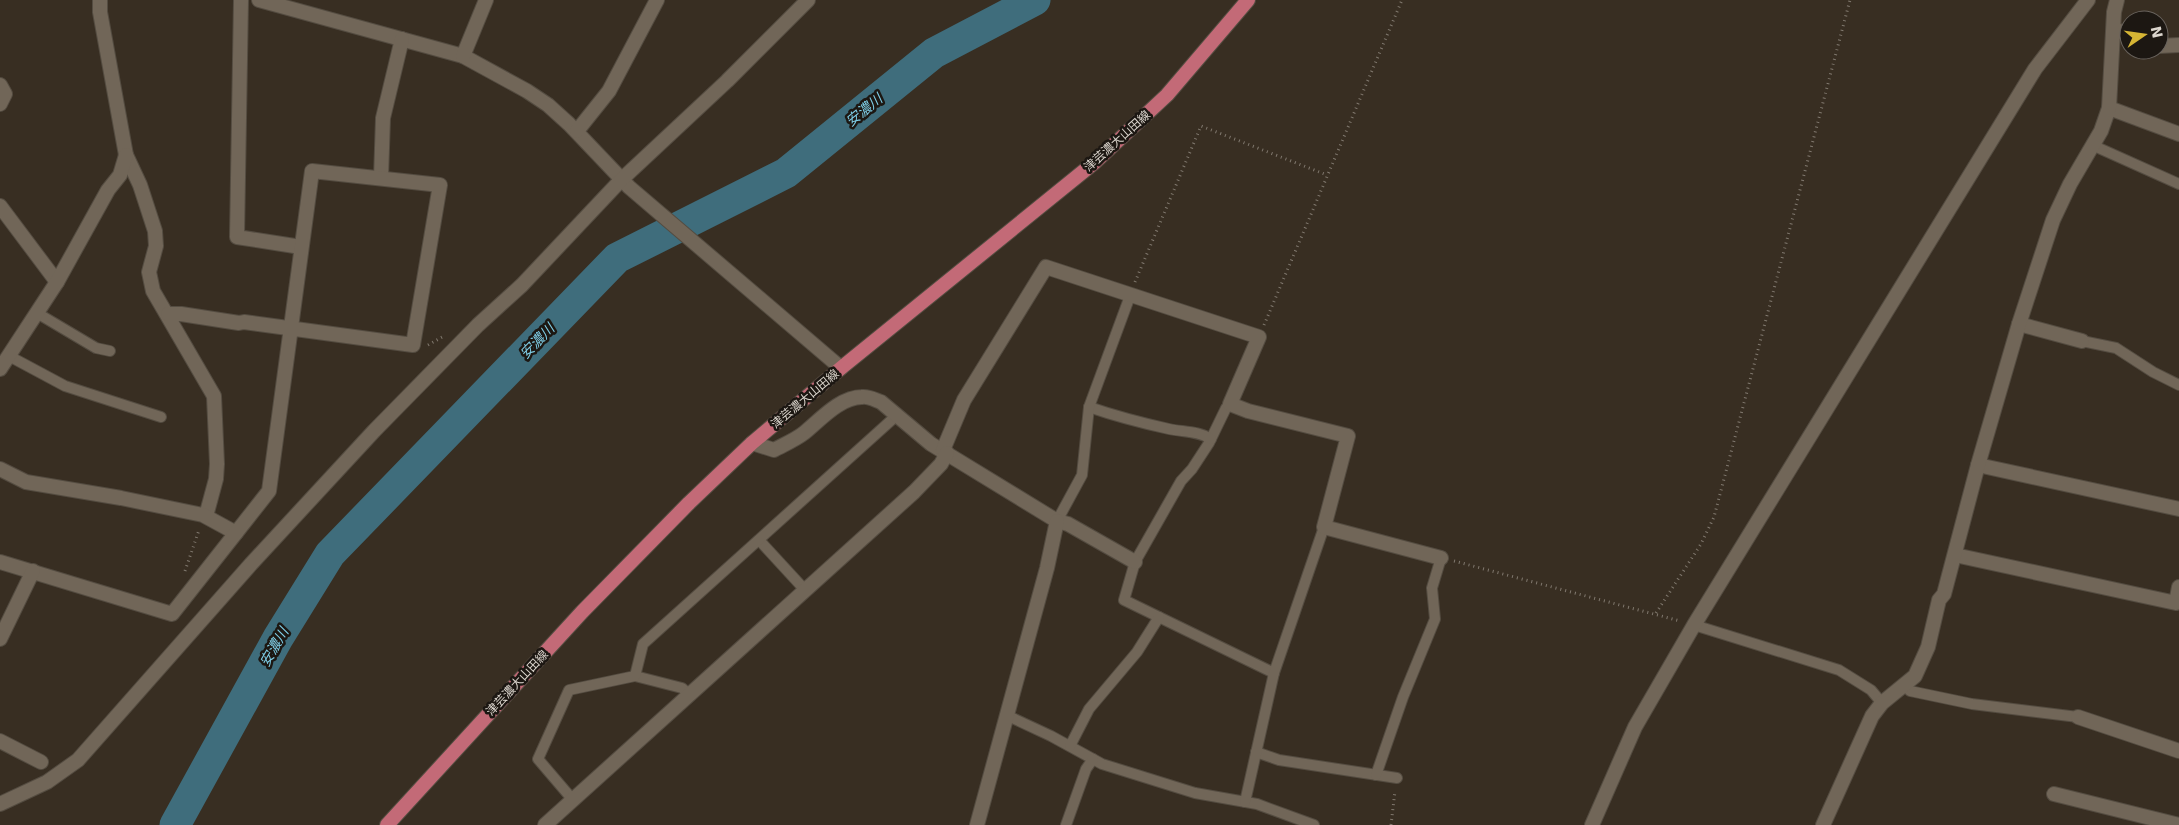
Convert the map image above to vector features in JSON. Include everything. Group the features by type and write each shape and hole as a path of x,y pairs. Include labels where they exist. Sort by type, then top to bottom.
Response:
{"main road":[{"name":"津芸濃大山田線","path":"387,825 582,612 689,503 752,443 841,368 1095,162 1144,118 1167,95 1248,0"}],"street":[{"path":"100,0 100,12 126,156 140,185 155,231 156,246 149,277 153,291 214,396 216,479 204,515"},
{"path":"241,0 237,237 301,246"},
{"path":"259,0 464,56 534,95 577,131 625,184 828,360 841,368"},
{"path":"464,56 486,0"},
{"path":"577,131 609,91 657,0"},
{"path":"0,804 47,782 78,760 250,564 374,431 478,325 522,285 625,184 808,0"},
{"path":"1592,825 1635,727 1694,625 2035,68 2088,0"},
{"path":"1823,825 1872,716 1882,703 1915,676 1928,647 1939,600 1944,594 2019,324 2053,220 2070,184 2100,131 2109,108 2117,0"},
{"path":"2114,29 2119,31"},
{"path":"381,178 383,118 402,38"},
{"path":"0,85 5,94 0,104"},
{"path":"2109,108 2179,134"},
{"path":"0,369 57,282 108,190 120,175 126,156"},
{"path":"0,562 172,614 269,491 290,329 301,246 312,171 440,185 413,345 290,329 182,314 168,314"},
{"path":"0,206 57,282"},
{"path":"545,825 914,492 941,464 964,400 1046,267 1259,337 1230,404 1348,436 1324,527 1441,558"},
{"path":"2019,324 2082,342"},
{"path":"752,443 774,450 804,433 810,426 848,400 861,397 881,402 931,444 1057,521 1068,524 1136,562"},
{"path":"1978,466 2179,509"},
{"path":"0,468 26,482 121,498 204,515 236,533"},
{"path":"977,825 1047,568 1057,521"},
{"path":"1955,555 2176,603 2179,587"},
{"path":"0,639 33,571"},
{"path":"2078,717 2179,751"},
{"path":"0,741 41,762"},
{"path":"2054,794 2179,825"}],"lane":[{"path":"2092,146 2179,184"},
{"path":"1057,521 1082,475 1089,407 1130,296"},
{"path":"37,313 96,348 110,351"},
{"path":"2082,342 2116,348 2153,372 2179,385"},
{"path":"9,356 66,386 161,417"},
{"path":"1230,404 1192,469 1181,481 1136,562 1124,600 1274,673"},
{"path":"1089,407 1154,425 1192,434 1200,434 1211,439"},
{"path":"635,676 643,644 896,416"},
{"path":"1245,802 1274,673 1324,527"},
{"path":"759,540 805,590"},
{"path":"1376,774 1403,697 1435,619 1432,588 1441,558"},
{"path":"1070,746 1089,709 1137,652 1158,618"},
{"path":"1694,625 1839,670 1871,690 1882,703"},
{"path":"573,800 538,758 566,694 574,688 635,676 682,688 690,694"},
{"path":"1904,684 1910,691 1972,704 2078,717"},
{"path":"1006,715 1102,764 1195,793 1257,804 1314,825"},
{"path":"1256,752 1279,760 1397,778"},
{"path":"1066,825 1086,769 1093,760"}],"path":[{"path":"1259,337 1402,0"},
{"path":"1656,613 1701,544 1714,517 1850,0"},
{"path":"1130,296 1201,126 1327,175"},
{"path":"182,578 204,515"},
{"path":"1441,558 1656,613 1694,625"},
{"path":"1391,825 1397,778"}],"waterway":[{"name":"安濃川","path":"175,825 278,638 330,554 617,258 786,173 934,53 1035,0"}]}
